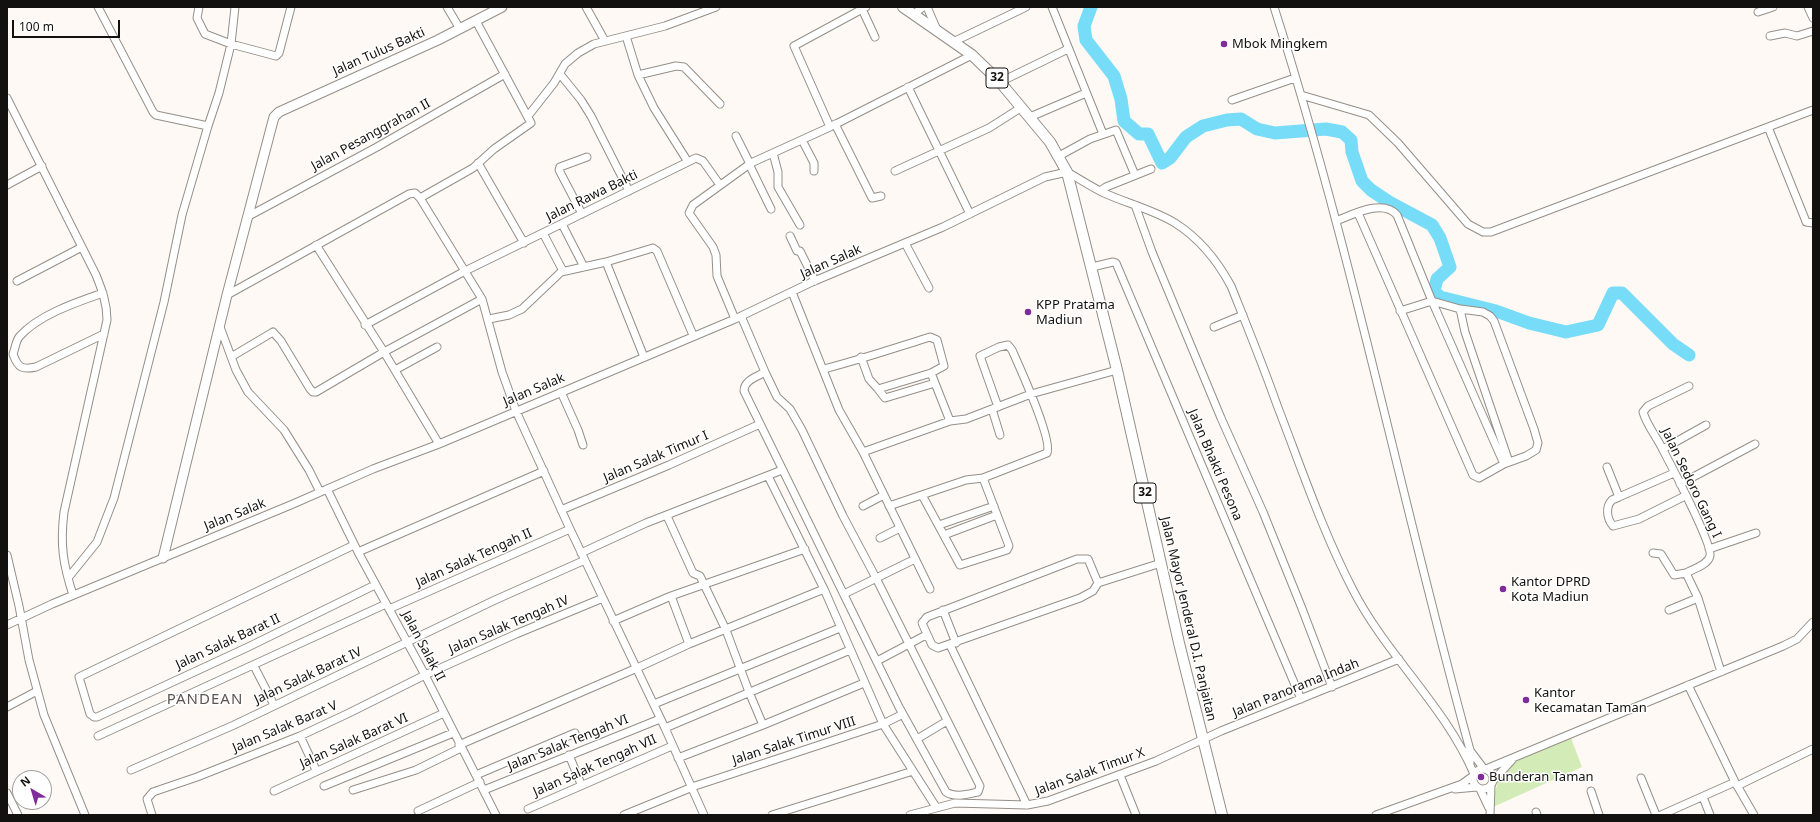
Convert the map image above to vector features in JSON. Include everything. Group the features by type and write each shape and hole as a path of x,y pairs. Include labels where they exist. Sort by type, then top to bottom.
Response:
{"highway":[{"name":"32","path":"903,7 972,56 1000,82 1050,142 1067,172"},
{"name":"Jalan Mayor Jenderal D.I. Panjaitan","path":"1067,172 1117,370 1161,563 1222,815"}],"main road":[{"name":"Jalan Tulus Bakti","path":"247,217 274,117 279,112 460,29 502,7"},
{"path":"163,558 247,217"}],"street":[{"path":"98,7 153,112 157,115 208,126"},
{"path":"199,7 197,18 205,34 231,44 276,56 278,55 291,7"},
{"path":"68,578 97,542 114,498 164,302 182,215 208,126 214,111 231,44 235,7"},
{"path":"448,7 460,29"},
{"path":"586,7 605,41"},
{"path":"528,116 560,74 566,62 578,53 605,41 665,26 716,7"},
{"path":"914,14 923,7"},
{"path":"927,7 937,30"},
{"path":"953,42 1026,7"},
{"path":"1052,7 1103,134"},
{"path":"1274,7 1310,124 1336,221 1470,750 1470,765"},
{"path":"1758,12 1773,7"},
{"path":"1808,7 1813,18"},
{"path":"875,37 864,8 794,46 832,126 872,198 882,196"},
{"path":"420,198 472,168 494,149 529,126 531,123 506,74 476,21"},
{"path":"1770,36 1785,33 1797,36 1813,31"},
{"path":"626,36 638,75 654,108 688,162 696,158 700,158 720,185"},
{"path":"1000,82 1068,50"},
{"path":"765,372 747,382 744,388 782,470 903,714 946,792 953,795 960,795 978,792 980,786 908,645 876,578 843,516 802,430 790,409 777,397 765,372 738,317 717,276 716,255 713,247 689,213 693,205 749,164 832,126 972,56"},
{"path":"638,75 676,66 684,67 720,104"},
{"name":"Jalan Pesanggrahan II","path":"247,217 377,147 506,74"},
{"path":"560,74 581,100 591,116 629,191"},
{"path":"1232,100 1296,78"},
{"path":"908,87 970,214"},
{"path":"1030,117 1086,92"},
{"path":"1301,95 1369,115 1398,143 1461,217 1474,228 1483,232 1491,232 1513,224 1813,110"},
{"path":"7,98 82,247 103,293 107,308 107,320 64,512 61,547 73,595"},
{"path":"895,171 989,128 1022,107"},
{"path":"1768,127 1806,222 1813,223"},
{"path":"1059,156 1114,130 1117,131 1135,175"},
{"path":"736,136 771,209"},
{"path":"802,140 814,163 814,171"},
{"path":"773,153 778,172 778,186 800,224"},
{"path":"582,214 560,170 560,167 587,157"},
{"name":"Jalan Rawa Bakti","path":"365,325 465,271 688,162"},
{"path":"478,163 524,242"},
{"path":"7,185 42,166"},
{"path":"1100,191 1106,187 1151,169"},
{"path":"1067,172 1100,191 1175,223 1193,237 1210,254 1222,270 1232,286 1329,539 1369,618 1428,697 1456,740 1470,765 1473,775 1473,782 1478,788 1490,813"},
{"name":"Jalan Salak","path":"7,625 73,595 439,444 738,317 815,281 906,243 970,214 1045,177 1067,172"},
{"path":"227,295 409,194 415,193 420,198 482,299 489,319 502,372 516,411 613,621 654,704 704,815"},
{"path":"1135,205 1152,252 1221,418 1263,512 1332,687"},
{"path":"1336,221 1374,209 1387,208 1397,215 1432,301 1507,463"},
{"path":"1358,213 1400,311 1473,475 1479,478 1536,450 1538,443 1534,429 1494,321 1490,316 1483,312 1460,309 1432,301 1400,311"},
{"path":"562,224 584,267"},
{"path":"543,233 563,271"},
{"path":"790,236 797,251 800,251 815,281"},
{"path":"906,243 930,288"},
{"path":"316,245 365,325 384,352 439,444"},
{"path":"17,281 82,247"},
{"path":"489,319 504,316 522,309 563,271 606,262 646,249 656,250 693,335"},
{"path":"606,262 644,357"},
{"name":"Jalan Bhakti Pesona","path":"1092,267 1113,262 1116,263 1301,699"},
{"path":"792,292 824,368 839,410 863,452 930,589"},
{"path":"103,293 70,304 41,319 19,338 13,354 21,368 24,370 36,368 104,334"},
{"path":"231,357 273,332 281,341 313,392 482,299"},
{"path":"1460,309 1468,340 1507,463"},
{"path":"1214,326 1243,315"},
{"name":"Jalan Salak II","path":"220,327 236,370 248,392 284,430 324,491 425,674 453,733 496,815"},
{"path":"824,368 932,337 937,340 944,366 931,373 878,389"},
{"path":"889,506 966,480 983,478 1045,455 1048,452 1031,394 1011,346 993,349 982,354 980,358 995,408 1000,435"},
{"path":"395,370 438,347"},
{"path":"861,357 868,379 885,398 935,383"},
{"path":"863,452 950,421 962,421 1031,394 1117,370"},
{"path":"931,373 950,421"},
{"name":"Jalan Sedoro Gang I","path":"1686,573 1708,560 1711,555 1702,530 1663,449 1644,417 1643,410 1689,386"},
{"path":"561,392 583,445"},
{"name":"Jalan Salak Timur I","path":"561,510 669,465 760,424"},
{"path":"1663,449 1706,424"},
{"path":"1680,484 1755,444"},
{"path":"1607,467 1619,497"},
{"path":"581,553 646,523 782,470"},
{"path":"358,552 544,471"},
{"path":"1674,473 1612,500 1607,508 1610,522 1613,526 1639,519 1685,496"},
{"path":"768,476 824,589 883,724 936,807"},
{"path":"922,495 960,565 1006,550 1009,546 983,478"},
{"path":"863,506 884,495"},
{"path":"938,525 994,506"},
{"path":"667,516 693,573 700,576 726,630 763,725"},
{"path":"944,535 997,516"},
{"path":"880,538 900,528"},
{"name":"Jalan Salak Tengah II","path":"98,736 388,607 570,529"},
{"path":"1709,549 1756,532"},
{"name":"Jalan Salak Barat II","path":"354,545 79,677 90,714 97,717 246,648 375,585"},
{"path":"613,621 671,596 805,549"},
{"path":"1653,553 1661,554 1674,575 1686,573 1698,598 1721,672"},
{"path":"7,555 37,691 44,715 84,815"},
{"path":"844,594 914,558"},
{"name":"Jalan Salak Barat IV","path":"131,770 234,725 494,600 585,560"},
{"path":"1098,583 1088,560 1077,560 943,610 927,617 922,623 926,635 935,647 938,648 953,644 1080,598 1093,591 1098,583 1161,563"},
{"path":"353,790 416,770 460,746 689,644 824,589"},
{"path":"671,596 689,644"},
{"name":"Jalan Salak Tengah IV","path":"425,674 603,598"},
{"path":"1669,610 1698,598"},
{"path":"943,610 953,644 1027,805"},
{"path":"1376,815 1462,784 1478,770 1485,769 1514,758 1783,646 1797,639 1813,622"},
{"path":"654,704 740,667 840,628"},
{"path":"877,661 926,635"},
{"path":"665,728 850,650"},
{"name":"Jalan Panorama Indah","path":"1203,739 1399,659"},
{"path":"254,666 274,705"},
{"name":"Jalan Salak Barat V","path":"152,815 149,796 300,736 349,714 425,674"},
{"path":"678,758 864,683"},
{"path":"1688,686 1736,784 1754,815"},
{"path":"7,707 37,691"},
{"name":"Jalan Salak Barat VI","path":"274,791 316,770 444,713"},
{"name":"Jalan Salak Timur VIII","path":"624,815 692,788 883,724 903,714"},
{"name":"Jalan Salak Tengah VI","path":"484,790 660,719"},
{"path":"917,739 947,721"},
{"path":"324,786 453,733"},
{"path":"476,775 575,733"},
{"path":"300,736 316,770"},
{"name":"Jalan Salak Timur X","path":"910,815 955,803 1027,805 1048,801 1156,761 1203,739"},
{"path":"1456,740 1470,750 1485,769 1492,774 1490,813"},
{"name":"Jalan Salak Tengah VII","path":"528,809 581,784 672,746"},
{"path":"1661,815 1736,784 1813,749"},
{"path":"569,755 581,784"},
{"path":"1445,790 1486,789 1514,758"},
{"path":"772,815 913,771"},
{"path":"1120,775 1136,815"},
{"path":"1641,778 1656,815"},
{"path":"418,812 480,782"},
{"path":"1591,791 1599,815"},
{"path":"7,793 18,815"},
{"path":"1703,797 1710,815"}],"green space":[{"path":"1571,738 1582,767 1493,807 1493,798 1499,779 1515,760"}],"waterway":[{"path":"1091,7 1084,26 1086,40 1114,76 1121,99 1124,121 1139,134 1148,134 1162,163 1170,158 1186,137 1203,126 1227,120 1241,119 1257,129 1275,133 1326,129 1342,132 1351,140 1352,152 1362,181 1371,190 1389,202 1432,225 1440,238 1450,267 1437,279 1434,291 1440,297 1496,311 1529,323 1566,332 1598,325 1613,293 1622,293 1673,344 1689,355"}],"place":[{"name":"Mbok Mingkem","path":"1224,44"},
{"name":"KPP Pratama Madiun","path":"1028,312"},
{"name":"Kantor DPRD Kota Madiun","path":"1503,589"},
{"name":"Kantor Kecamatan Taman","path":"1526,700"},
{"name":"Bunderan Taman","path":"1481,777"}],"district":[{"name":"PANDEAN","path":"205,700"}]}
